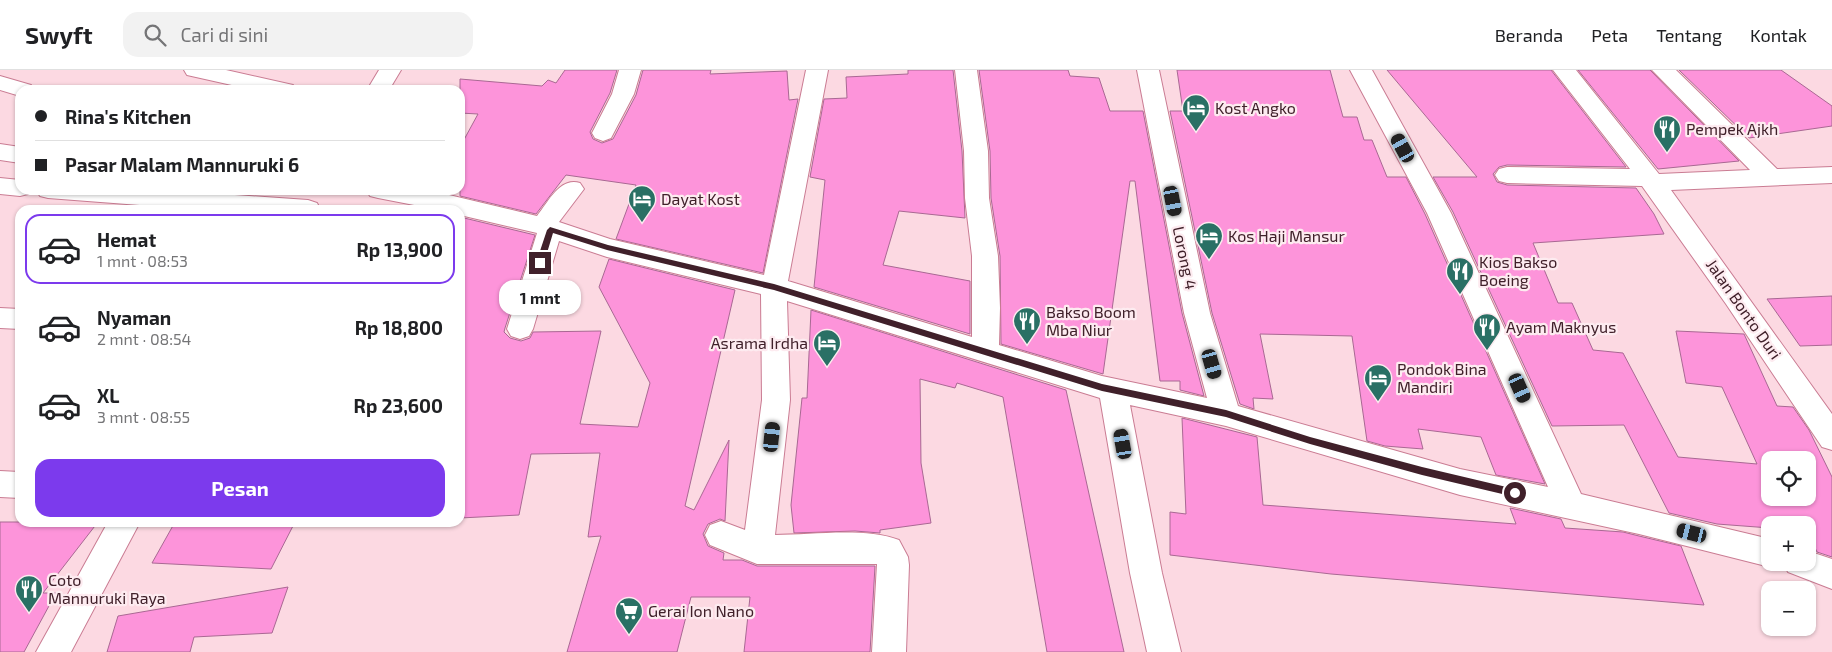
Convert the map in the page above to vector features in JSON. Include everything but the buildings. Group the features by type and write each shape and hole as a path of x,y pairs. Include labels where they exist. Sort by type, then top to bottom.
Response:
{"street":[{"path":"195,70 262,85"},
{"path":"381,85 390,70"},
{"path":"603,133 623,94 630,70"},
{"path":"756,550 766,493 776,400 774,287 817,70"},
{"path":"966,70 976,151 977,198 985,256 987,308 985,352"},
{"name":"Lorong 4","path":"1148,70 1197,313 1226,414"},
{"path":"1361,70 1439,213 1571,505"},
{"name":"Jalan Bonto Duri","path":"1564,70 1652,180 1759,329 1832,438"},
{"path":"1663,70 1771,177"},
{"path":"0,83 15,87"},
{"path":"1507,175 1652,180 1832,176"},
{"path":"0,186 15,188"},
{"path":"520,329 547,228 572,189"},
{"path":"150,195 312,203"},
{"path":"408,195 452,205"},
{"path":"465,208 547,228 607,248 774,287 985,352 1114,389 1226,414 1310,440 1460,482 1571,505 1761,551"},
{"path":"0,318 15,319"},
{"path":"1114,389 1146,573 1164,652"},
{"path":"0,484 15,485"},
{"path":"53,652 122,527"},
{"path":"721,535 756,550 859,548 888,550 892,557 893,565 889,652"},
{"path":"1816,568 1832,574"}],"place":[{"name":"Kost Angko","path":"1196,132"},
{"name":"Pempek Ajkh","path":"1667,153"},
{"name":"Dayat Kost","path":"642,223"},
{"name":"Kos Haji Mansur","path":"1209,260"},
{"name":"Kios Bakso Boeing","path":"1460,295"},
{"name":"Bakso Boom Mba Niur","path":"1027,345"},
{"name":"Ayam Maknyus","path":"1487,351"},
{"name":"Asrama Irdha","path":"827,367"},
{"name":"Pondok Bina Mandiri","path":"1378,402"},
{"name":"Coto Mannuruki Raya","path":"29,613"},
{"name":"Gerai Ion Nano","path":"629,635"}],"route":[{"path":"540,263 550,230 607,248 774,287 1102,387 1226,414 1310,440 1460,482 1515,493"}]}
